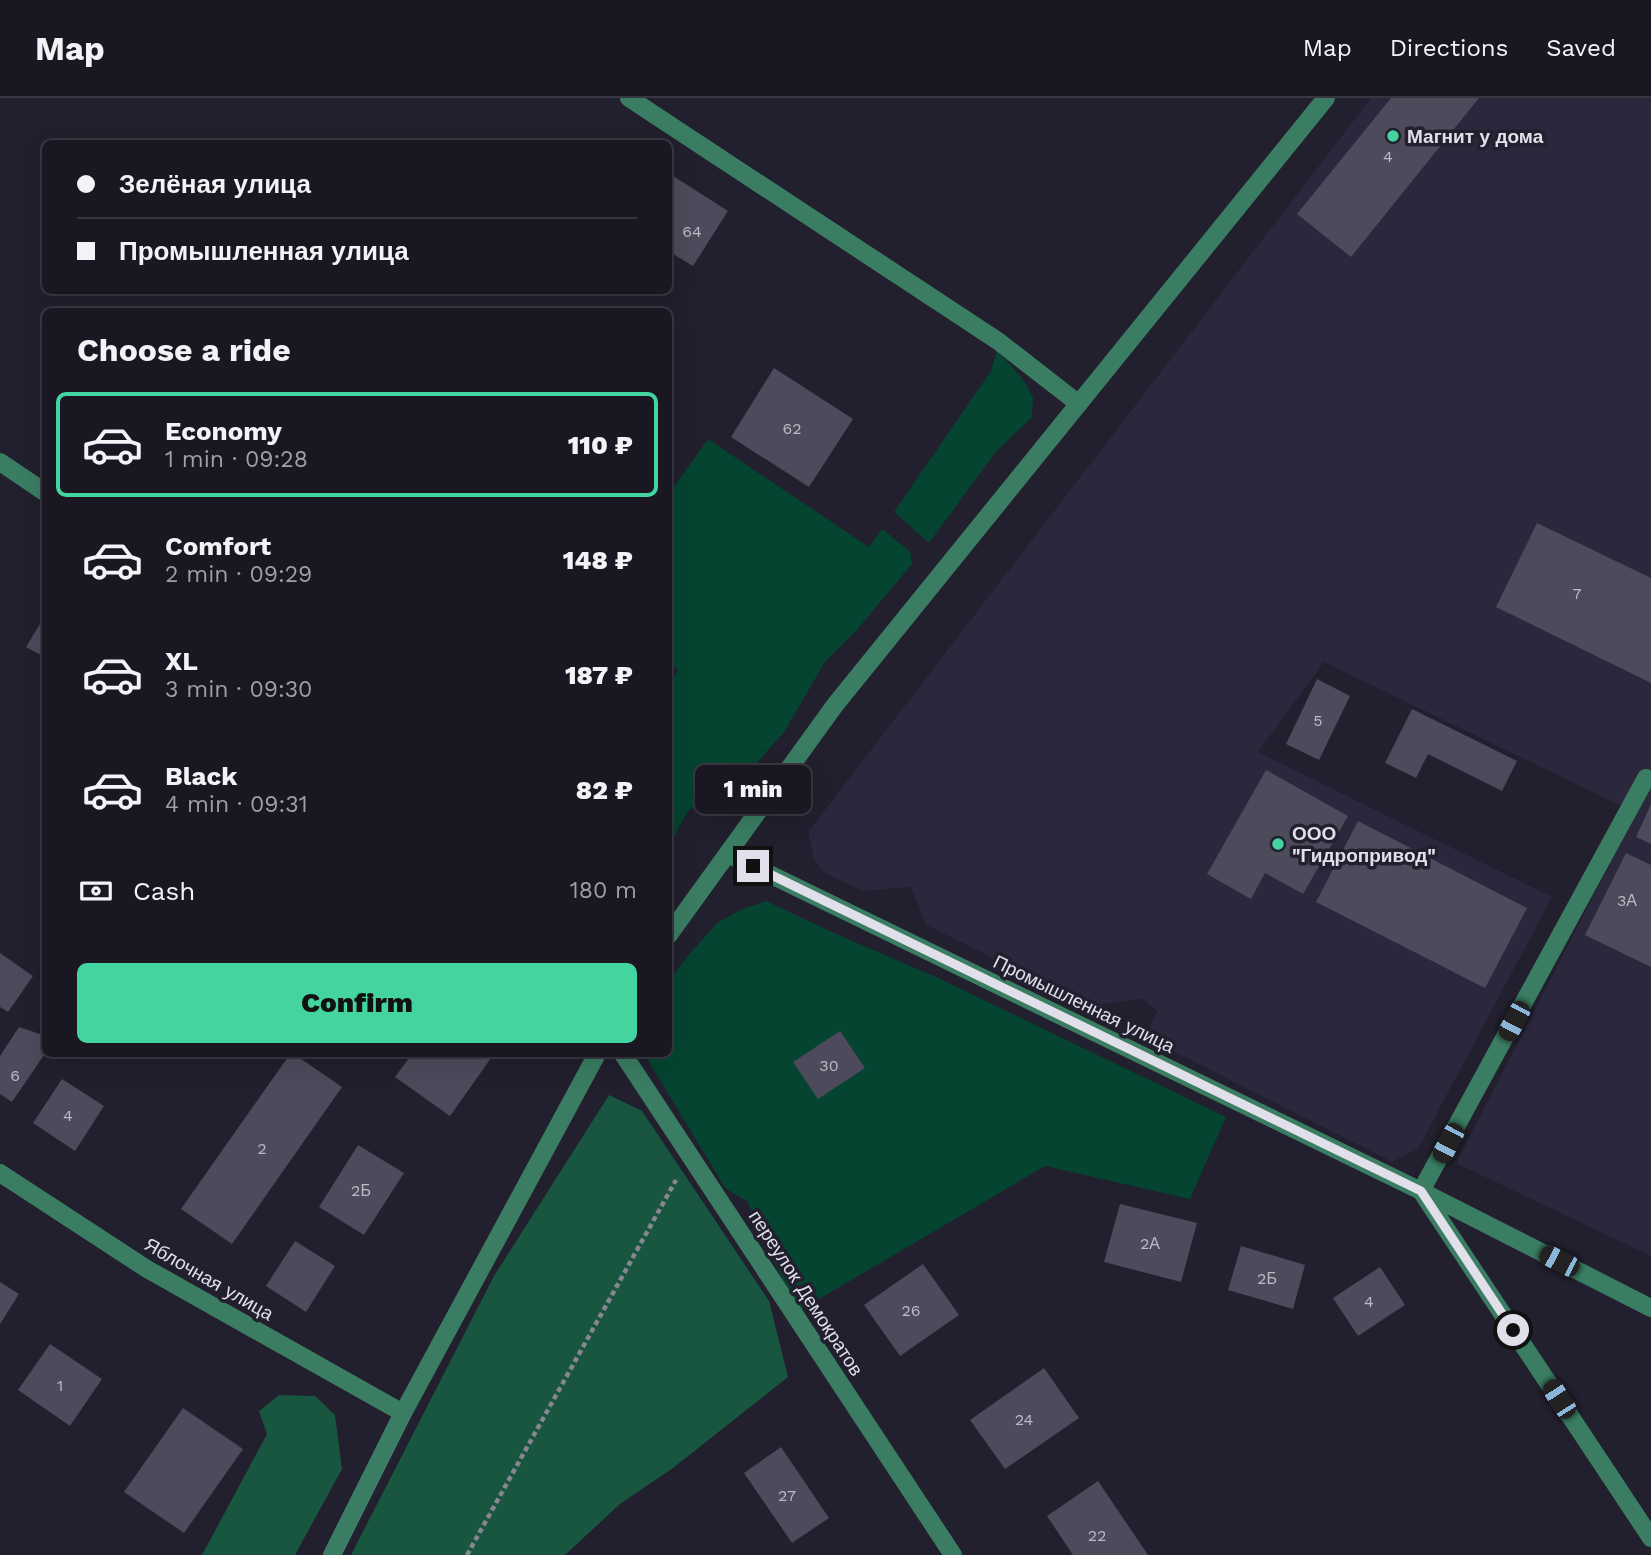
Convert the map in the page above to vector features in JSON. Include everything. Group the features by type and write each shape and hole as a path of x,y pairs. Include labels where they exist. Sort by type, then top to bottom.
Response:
{"street":[{"path":"629,98 998,341 1079,404"},
{"path":"672,928 835,705 1326,98"},
{"path":"0,462 42,490"},
{"path":"1646,778 1421,1191 1651,1538"},
{"name":"Промышленная улица","path":"728,854 1421,1191 1651,1308"},
{"path":"332,1555 403,1413 595,1057"},
{"name":"переулок Демократов","path":"625,1057 953,1555"},
{"name":"Яблочная улица","path":"0,1173 147,1269 403,1413"}],"path":[{"path":"467,1555 676,1180"}],"shaded area":[{"path":"1371,98 1651,98 1651,1256 1456,1163 1636,813 1324,662 1258,752 1552,897 1418,1149 1392,1162 1145,1037 1157,1011 1143,999 1096,1005 1073,997 926,925 911,887 864,891 826,874 815,861 808,832"}],"green space":[{"path":"997,350 1022,378 1033,397 1032,417 995,453 929,543 894,512 991,371"},
{"path":"708,439 869,547 882,529 910,551 912,564 856,631 825,662 784,732 732,791 689,810 672,842 672,679 678,670 672,665 672,490"},
{"path":"766,901 938,978 1226,1117 1190,1199 1045,1166 797,1312 747,1201 726,1189 646,1057 672,1057 672,977 717,923 740,910"},
{"path":"609,1095 642,1111 769,1301 788,1377 673,1468 620,1504 565,1555 351,1555 494,1276"},
{"path":"279,1395 315,1396 335,1415 342,1469 295,1555 202,1555 267,1434 259,1411"}],"building":[{"path":"1391,98 1479,98 1351,257 1297,214"},
{"path":"672,175 728,211 693,266 672,253"},
{"path":"774,368 853,419 809,487 731,437"},
{"path":"1537,523 1651,578 1651,683 1496,607"},
{"path":"42,621 42,656 26,647"},
{"path":"1317,679 1350,696 1319,760 1286,744"},
{"path":"1412,709 1517,761 1502,791 1428,754 1416,778 1385,763"},
{"name":"ООО \"Гидропривод\"","path":"1266,770 1348,816 1303,894 1265,873 1251,899 1207,874"},
{"path":"1651,804 1651,844 1636,837"},
{"path":"1358,821 1527,908 1485,988 1316,902"},
{"path":"1626,853 1651,865 1651,967 1585,935"},
{"path":"0,953 33,976 8,1012 0,1007"},
{"path":"19,1027 40,1034 42,1031 43,1057 12,1102 0,1094 0,1056"},
{"path":"840,1031 865,1068 818,1099 793,1062"},
{"path":"288,1057 298,1057 342,1087 232,1244 181,1209"},
{"path":"410,1057 492,1057 450,1116 395,1077"},
{"path":"62,1079 104,1106 75,1151 33,1123"},
{"path":"358,1145 404,1173 364,1235 319,1207"},
{"path":"1120,1204 1197,1223 1181,1282 1104,1262"},
{"path":"295,1241 335,1266 306,1312 266,1286"},
{"path":"1241,1246 1305,1265 1293,1309 1228,1290"},
{"path":"923,1264 959,1315 900,1356 864,1305"},
{"path":"1380,1267 1405,1305 1358,1336 1333,1298"},
{"path":"0,1282 19,1294 0,1324"},
{"path":"50,1344 102,1379 70,1426 18,1390"},
{"path":"1044,1368 1079,1418 1005,1469 970,1420"},
{"path":"183,1408 243,1449 184,1533 124,1492"},
{"path":"781,1447 829,1518 792,1543 744,1473"},
{"path":"1098,1481 1148,1555 1073,1555 1047,1516"}],"place":[{"name":"Магнит у дома","path":"1393,136"},
{"name":"ООО \"Гидропривод\"","path":"1278,844"}],"route":[{"path":"753,866 1421,1191 1513,1330"}]}
